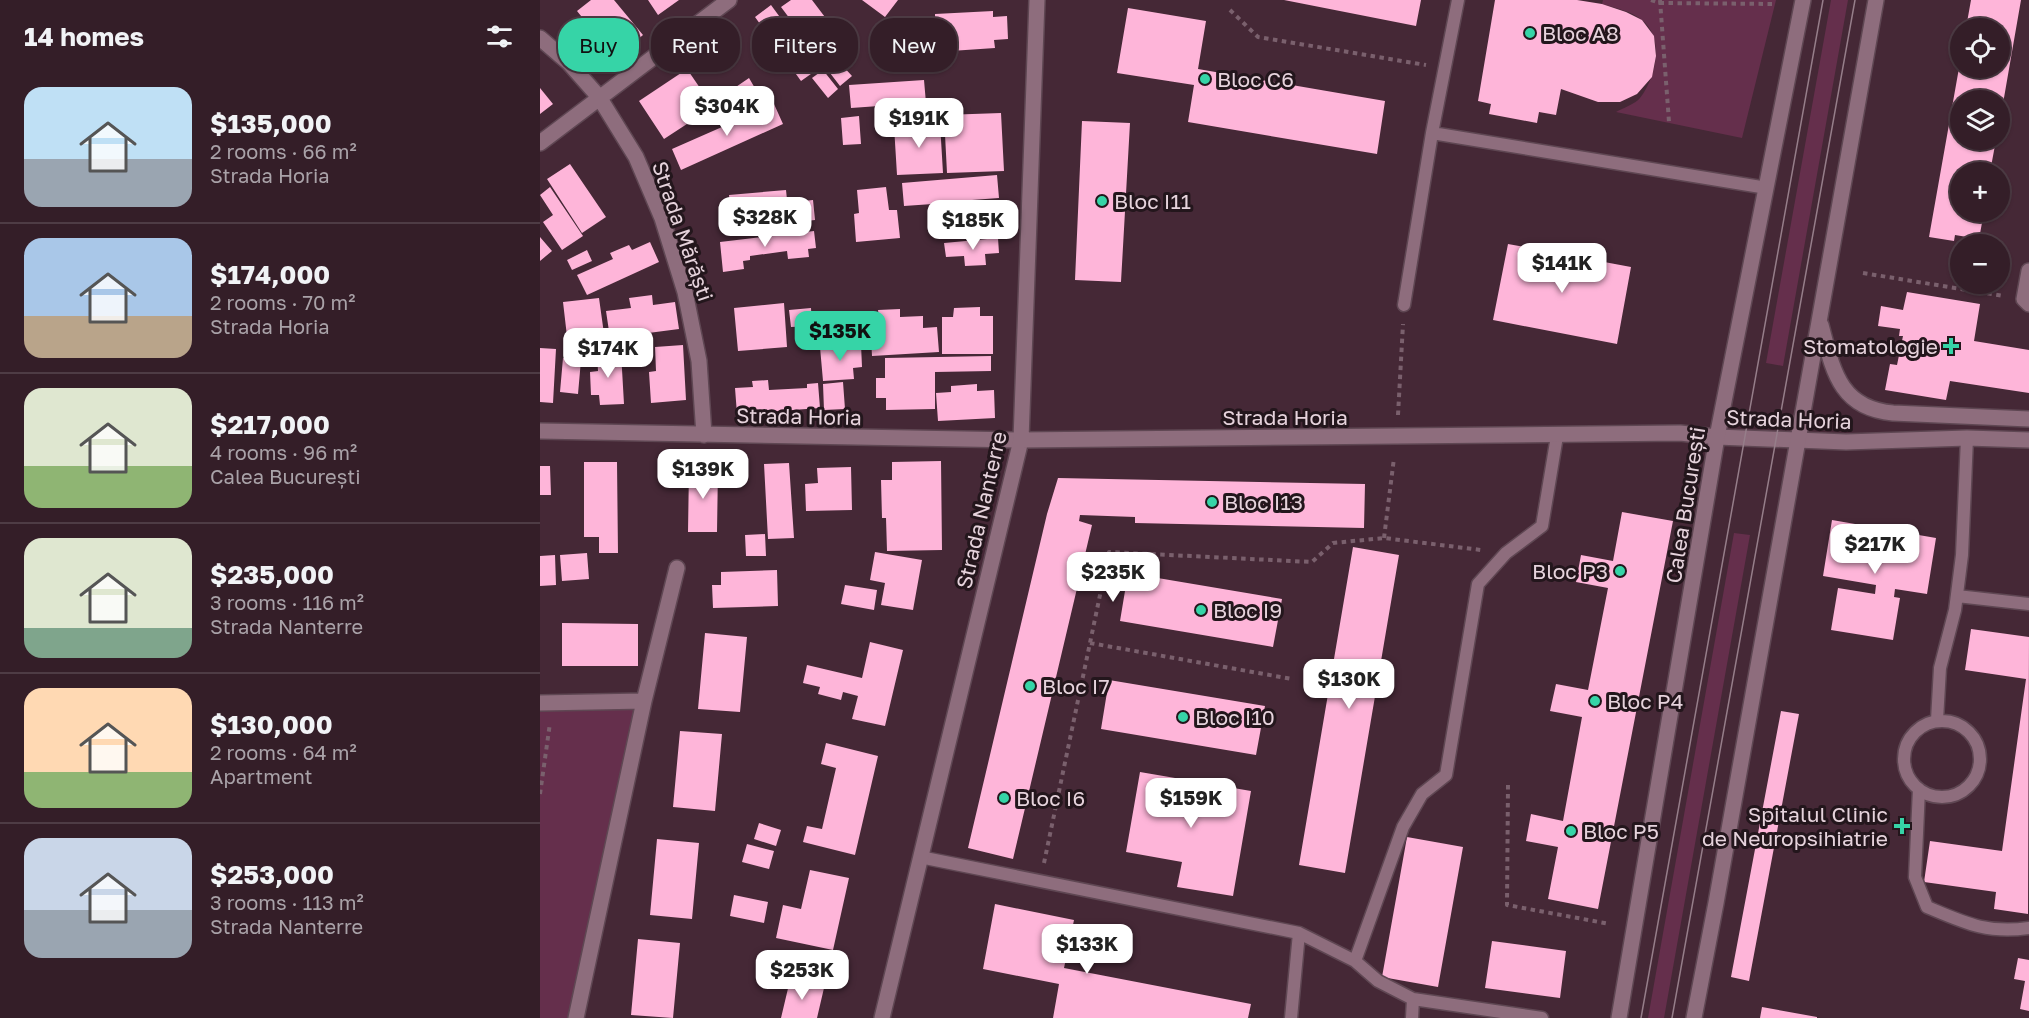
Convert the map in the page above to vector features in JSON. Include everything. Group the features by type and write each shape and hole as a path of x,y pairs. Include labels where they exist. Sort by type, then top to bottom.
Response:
{"street":[{"path":"540,143 729,0"},
{"name":"Strada Nanterre","path":"882,1018 1021,440 1036,0"},
{"name":"Calea București","path":"1619,1018 1717,437 1803,0"},
{"path":"1694,1018 1876,0"},
{"name":"Strada Mărăști","path":"540,38 569,63 599,98 636,157 662,218 685,292 699,361 704,435"},
{"path":"2027,302 2029,271"},
{"path":"1820,320 1831,364 1844,391 1870,408 1893,413 2029,419"},
{"name":"Strada Horia","path":"540,431 1021,440 1680,433 1717,437 1846,442 1967,438 2029,440"},
{"path":"576,1018 644,701 677,567"},
{"path":"546,703 644,701"}],"lane":[{"path":"1404,305 1432,133 1458,0"},
{"path":"1432,133 1767,188"},
{"path":"1355,960 1403,827 1422,794 1446,775 1478,584 1506,553 1542,526 1557,436"},
{"path":"1937,720 1940,669 1955,610 1962,555 1967,438"},
{"path":"1957,596 2029,604"},
{"path":"1937,720 1961,725 1971,733 1980,756 1980,768 1974,780 1966,789 1955,795 1942,797 1930,795 1919,789 1910,780 1905,768 1905,749 1914,732 1924,724 1937,720"},
{"path":"1919,789 1915,877 1927,907 1973,926 2006,931 2029,928"},
{"path":"921,857 1299,933 1355,960 1378,981 1413,999 1542,1018"},
{"path":"1292,1018 1299,933"},
{"path":"1412,1018 1413,999"}],"path":[{"path":"1651,0 1775,4"},
{"path":"1660,1 1669,122"},
{"path":"1230,10 1258,37 1444,68"},
{"path":"1863,273 2027,302"},
{"path":"1384,538 1397,437 1404,305"},
{"path":"1040,881 1109,552 1312,562 1333,543 1384,538 1506,553"},
{"path":"1090,643 1292,679"},
{"path":"540,794 546,703"},
{"path":"1508,785 1507,905 1610,924"}],"shaded area":[{"path":"1603,0 1776,0 1742,138 1616,112 1638,100 1646,89 1654,69 1656,47 1654,37 1642,20 1628,12 1602,4"},
{"path":"1831,0 1848,0 1783,366 1766,363"},
{"path":"1734,533 1750,535 1664,1018 1648,1018"},
{"path":"644,701 576,1018 540,1018 540,703"}],"building":[{"path":"591,0 614,0 629,18 583,18 577,11"},
{"path":"648,0 679,0 658,15"},
{"path":"791,0 812,0 826,18 789,18 781,7"},
{"path":"862,0 898,0 885,17"},
{"path":"1284,0 1421,0 1416,26"},
{"path":"1495,0 1577,0 1602,4 1626,12 1642,20 1654,36 1656,56 1652,77 1637,94 1620,102 1598,102 1561,89 1556,115 1539,112 1537,123 1489,114 1491,104 1478,101"},
{"path":"1971,0 2021,0 2010,63 2010,18 1968,18"},
{"path":"771,5 781,18 756,18"},
{"name":"Bloc C6","path":"1128,8 1206,21 1198,69 1385,101 1377,154 1188,122 1194,85 1117,73"},
{"path":"993,11 993,17 1007,16 1008,39 994,40 995,48 957,51 957,18 935,18 935,14"},
{"path":"682,72 689,72 713,107 664,139 639,101"},
{"path":"795,72 814,72 801,81"},
{"path":"820,72 825,72 838,89 828,98 812,78"},
{"path":"848,72 852,76 840,86 830,73"},
{"path":"749,78 759,95 740,107 730,91"},
{"path":"1957,78 2007,78 2005,90 1955,90"},
{"path":"924,80 926,103 903,104 904,112 879,114 879,106 851,108 849,85"},
{"path":"540,88 553,104 540,114"},
{"path":"774,104 783,124 681,170 672,149"},
{"path":"1001,113 1004,171 947,173 944,115"},
{"path":"859,116 861,144 843,145 841,118"},
{"path":"1950,119 1950,150 1994,150 1992,162 1950,162 1950,222 1982,222 1980,234 1950,234 1950,240 1929,237"},
{"name":"Bloc I11","path":"1082,121 1130,123 1121,282 1075,280"},
{"path":"940,123 943,173 897,175 894,126"},
{"path":"570,164 606,217 582,233 547,179"},
{"path":"997,175 999,198 972,200 973,212 948,215 947,203 904,206 902,183"},
{"path":"550,187 583,236 562,250 543,222 553,215 540,195"},
{"path":"886,187 889,210 897,210 900,238 856,242 854,214 859,213 857,190"},
{"path":"786,190 790,228 733,234 729,195"},
{"path":"813,200 815,220 797,222 796,202"},
{"path":"814,231 816,248 808,249 809,257 788,259 787,251 750,256 750,260 743,261 744,269 723,272 720,242"},
{"path":"540,237 552,251 540,261"},
{"path":"998,238 999,253 985,254 986,265 965,266 964,256 946,257 944,243"},
{"path":"650,242 659,262 587,295 577,275 613,259 610,253 629,245 632,250"},
{"path":"1508,244 1631,267 1617,344 1493,320"},
{"path":"587,250 592,261 572,270 567,260"},
{"name":"Stomatologie","path":"1907,292 1980,304 1974,341 2029,350 2029,393 1950,381 1946,400 1885,390 1890,364 1897,365 1903,336 1899,336 1900,329 1878,326 1881,306 1903,310"},
{"path":"652,295 653,305 675,302 679,329 610,338 606,311 631,308 629,298"},
{"path":"599,298 605,341 568,345 563,302"},
{"path":"784,303 787,347 738,351 734,308"},
{"path":"980,307 980,316 993,316 993,354 942,354 942,317 953,317 954,308"},
{"path":"811,308 812,326 791,327 789,310"},
{"path":"900,309 900,317 923,316 923,328 937,327 939,352 872,356 870,319 879,318 878,310"},
{"path":"861,344 862,367 853,368 854,379 823,381 820,347"},
{"path":"683,345 686,400 651,403 649,372 656,371 655,347"},
{"path":"540,348 556,349 553,403 540,402"},
{"path":"621,352 624,404 600,405 599,395 591,395 590,372 598,371 597,353"},
{"path":"991,356 991,371 935,372 935,409 886,410 886,398 876,398 876,378 885,378 885,358"},
{"path":"563,358 581,360 578,394 560,392"},
{"path":"768,380 769,390 807,388 807,384 818,383 820,408 737,414 735,388 753,387 752,381"},
{"path":"843,382 845,409 824,410 823,384"},
{"path":"977,384 977,391 994,390 995,418 938,421 936,393 951,392 951,386"},
{"path":"941,461 942,550 887,551 886,518 882,518 881,480 892,480 892,462"},
{"path":"584,462 617,462 618,553 599,553 599,537 584,537"},
{"path":"789,463 794,538 768,539 764,464"},
{"path":"540,466 550,466 551,495 540,495"},
{"path":"851,467 852,510 806,511 805,484 818,483 817,468"},
{"path":"689,468 718,468 717,532 688,532"},
{"path":"1058,478 1365,484 1364,528 1135,523 1135,517 1080,515 1079,521 1092,525 1013,859 968,848 1047,514"},
{"path":"1622,512 1673,521 1598,909 1548,899 1558,847 1526,841 1531,814 1563,821 1582,717 1550,711 1556,684 1588,690 1608,588 1576,582 1581,555 1613,561"},
{"path":"1832,520 1936,538 1927,594 1895,589 1894,597 1900,598 1893,640 1831,630 1838,588 1875,594 1876,585 1823,576"},
{"path":"765,534 766,556 746,556 745,535"},
{"path":"1353,547 1399,555 1345,873 1299,865"},
{"path":"875,552 922,560 913,610 881,605 885,583 870,580"},
{"path":"587,553 589,579 562,581 560,555"},
{"path":"555,555 556,585 540,586 540,556"},
{"path":"777,570 778,606 713,608 712,585 721,585 721,572"},
{"name":"Bloc I9","path":"1128,573 1282,599 1273,647 1120,621"},
{"path":"845,585 877,590 874,610 841,604"},
{"path":"562,623 638,624 638,666 562,666"},
{"path":"1971,629 2029,637 2028,914 1994,909 1996,892 1924,882 1930,841 2002,851 2026,679 1965,670"},
{"path":"705,633 747,637 740,712 698,709"},
{"path":"870,642 903,650 885,726 852,719 858,696 843,692 841,700 818,694 820,687 803,683 807,665 862,678"},
{"name":"Bloc I10","path":"1109,680 1265,706 1256,755 1101,729"},
{"path":"1781,711 1799,714 1749,981 1731,977"},
{"path":"680,731 722,734 715,811 673,807"},
{"path":"826,743 878,756 855,855 803,842 807,826 822,829 836,768 821,764"},
{"path":"1140,772 1251,791 1233,896 1177,887 1182,862 1126,852"},
{"path":"759,823 781,830 776,846 754,839"},
{"path":"1407,837 1463,847 1438,987 1382,977"},
{"path":"657,839 699,843 692,919 650,915"},
{"path":"747,844 774,851 769,869 742,862"},
{"path":"810,870 849,878 833,950 776,938 783,905 801,909"},
{"path":"734,895 768,902 764,923 730,916"},
{"path":"995,904 1074,920 1064,968 1251,1004 1248,1018 1053,1018 1059,984 983,969"},
{"path":"638,939 680,943 673,1018 631,1015"},
{"path":"1492,941 1566,951 1560,998 1485,988"},
{"path":"2018,958 2029,960 2029,1011 2020,1009 2025,981 2014,979"},
{"path":"790,980 824,988 817,1018 781,1018"},
{"path":"1762,1007 1817,1017 1817,1018 1760,1018"}],"tram line":[{"path":"1641,1018 1823,0"},
{"path":"1672,1018 1855,0"}],"place":[{"name":"Bloc A8","path":"1530,33"},
{"name":"Bloc C6","path":"1205,79"},
{"name":"Bloc I11","path":"1102,201"},
{"name":"Stomatologie","path":"1951,346"},
{"name":"Bloc I13","path":"1212,502"},
{"name":"Bloc P3","path":"1620,571"},
{"name":"Bloc I9","path":"1201,610"},
{"name":"Bloc I7","path":"1030,686"},
{"name":"Bloc P4","path":"1595,701"},
{"name":"Bloc I10","path":"1183,717"},
{"name":"Bloc I6","path":"1004,798"},
{"name":"Spitalul Clinic de Neuropsihiatrie","path":"1902,826"},
{"name":"Bloc P5","path":"1571,831"}]}
